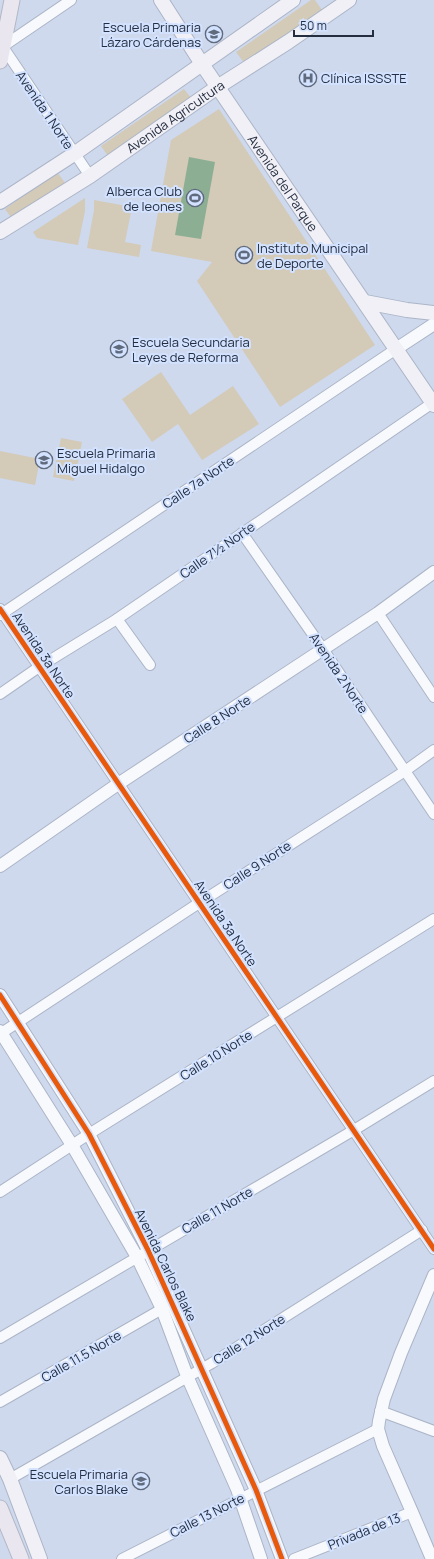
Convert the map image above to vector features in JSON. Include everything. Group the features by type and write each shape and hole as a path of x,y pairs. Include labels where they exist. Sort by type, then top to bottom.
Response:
{"main road":[{"path":"1,50 12,0"},
{"name":"Avenida del Parque","path":"161,0 202,64 219,86 434,403"},
{"path":"0,202 74,154 293,0"},
{"name":"Avenida Agricultura","path":"0,232 90,176 219,86 288,42 349,0"},
{"path":"365,302 407,310 434,313"},
{"path":"0,1458 10,1479 40,1559"},
{"path":"0,1508 21,1559"}],"street":[{"path":"1,50 71,0"},
{"name":"Avenida 1 Norte","path":"1,50 90,176"},
{"path":"396,349 434,324"},
{"name":"Calle 7a Norte","path":"1,613 396,349"},
{"name":"Calle 7½ Norte","path":"0,694 39,667 117,618 434,403"},
{"name":"Avenida 2 Norte","path":"242,533 324,649 434,814"},
{"name":"Calle 8 Norte","path":"0,866 118,784 378,613 434,572"},
{"name":"Avenida 3a Norte","path":"1,613 434,1249"},
{"path":"378,613 434,698"},
{"path":"117,618 150,665"},
{"name":"Calle 9 Norte","path":"0,1032 18,1022 199,903 405,771 434,750"},
{"name":"Calle 10 Norte","path":"0,1192 89,1134 434,919"},
{"name":"Avenida Carlos Blake","path":"0,996 89,1134 148,1250 256,1490 282,1559"},
{"name":"Avenida Carlos Blake","path":"0,1032 72,1145 137,1257 162,1309 187,1376 240,1498 261,1559"},
{"name":"Calle 11 Norte","path":"0,1338 354,1130 434,1081"},
{"name":"Calle 12 Norte","path":"10,1479 202,1368 422,1230"},
{"path":"432,1559 383,1446 378,1430 380,1411 401,1354 434,1275"},
{"name":"Calle 11.5 Norte","path":"0,1402 162,1309"},
{"path":"380,1411 434,1431"},
{"name":"Calle 13 Norte","path":"122,1559 240,1498 378,1430"},
{"name":"Privada de 13","path":"294,1559 412,1512"}],"shaded area":[{"path":"311,0 315,0 322,10 245,64 236,52"},
{"path":"184,89 191,98 108,156 101,146"},
{"name":"Instituto Municipal de Deporte","path":"219,109 375,345 280,407 197,281 212,262 151,251 171,140"},
{"name":"Alberca Club de leones","path":"189,157 215,162 201,239 175,235"},
{"path":"57,172 68,187 16,224 5,209"},
{"path":"85,198 85,211 78,245 37,238 33,232"},
{"path":"94,200 132,207 125,242 141,245 139,257 87,248 94,210"},
{"path":"161,372 190,415 233,386 259,424 202,460 178,424 152,442 122,399"},
{"path":"61,438 82,442 74,481 53,477"},
{"path":"0,451 40,459 35,485 0,478"}],"cycle path":[{"path":"0,609 434,1249"},
{"path":"0,995 89,1134 148,1250 256,1490 282,1559"}],"place":[{"name":"Escuela Primaria Lázaro Cárdenas","path":"214,34"},
{"name":"Clínica ISSSTE","path":"308,78"},
{"name":"Alberca Club de leones","path":"195,198"},
{"name":"Instituto Municipal de Deporte","path":"244,255"},
{"name":"Escuela Secundaria Leyes de Reforma","path":"119,349"},
{"name":"Escuela Primaria Miguel Hidalgo","path":"44,460"},
{"name":"Escuela Primaria Carlos Blake","path":"141,1481"}]}
